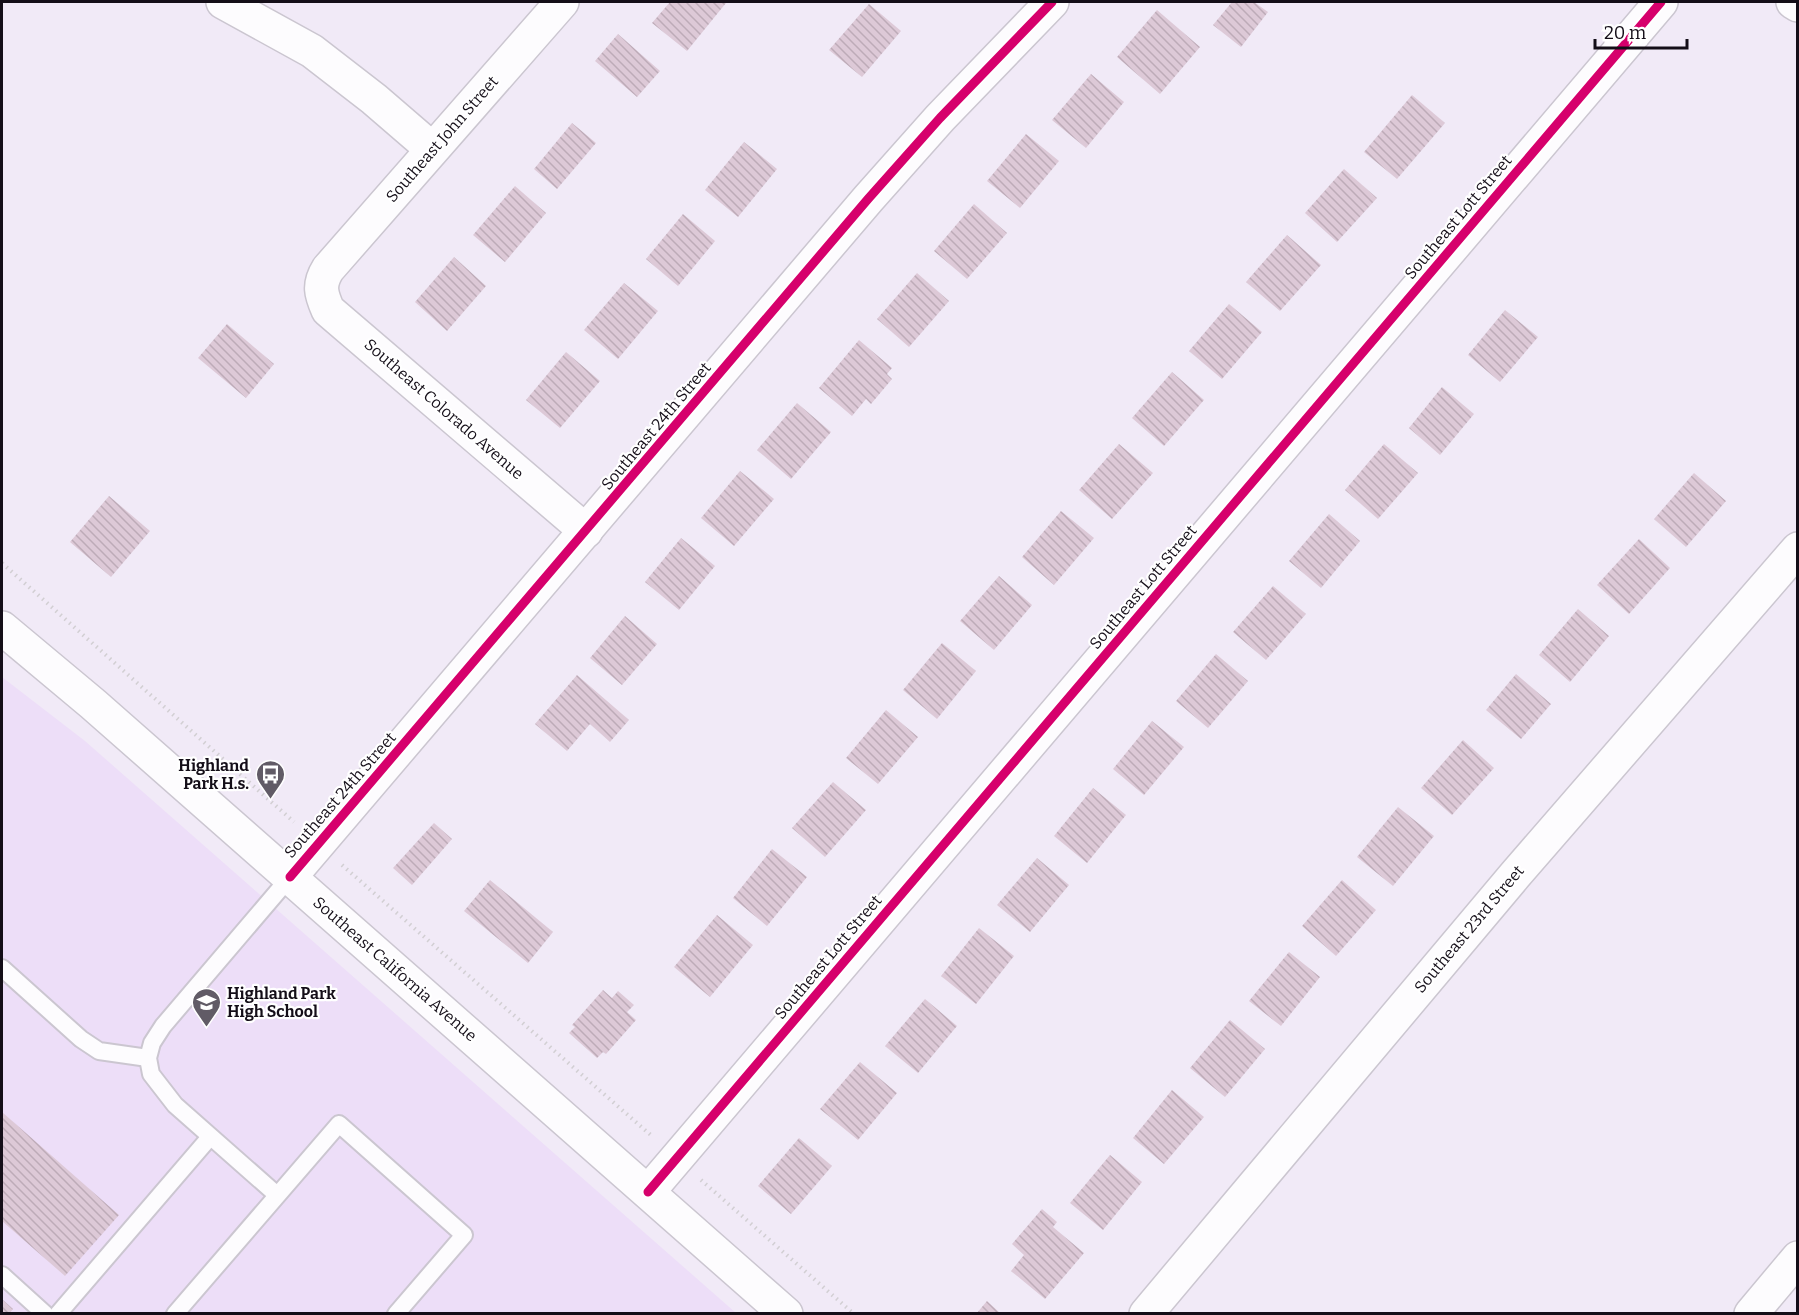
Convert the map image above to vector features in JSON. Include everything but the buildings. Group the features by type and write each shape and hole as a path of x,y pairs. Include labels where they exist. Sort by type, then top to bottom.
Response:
{"street":[{"path":"224,2 312,51 374,99 432,149"},
{"name":"Southeast John Street","path":"323,277 562,2"},
{"name":"Southeast 24th Street","path":"290,877 875,191 940,118 1052,2"},
{"name":"Southeast Lott Street","path":"648,1192 1661,2"},
{"path":"1793,2 1797,6"},
{"name":"Southeast Colorado Avenue","path":"323,277 321,294 328,310 586,531"},
{"name":"Southeast 23rd Street","path":"1146,1314 1523,866 1797,549"},
{"name":"Southeast California Avenue","path":"2,628 93,704 786,1314"},
{"path":"1751,1314 1797,1258"}],"lane":[{"path":"278,1195 175,1105 151,1074 148,1058 152,1043 163,1026 290,877"},
{"path":"2,968 81,1039 99,1051 148,1058"},
{"path":"175,1314 339,1124 464,1235 396,1314"},
{"path":"58,1314 210,1137"},
{"path":"2,1275 45,1314"}],"path":[{"path":"2,563 319,845 854,1314"}],"shaded area":[{"name":"Highland Park High School","path":"2,677 85,741 736,1313 2,1313"}],"cycle path":[{"path":"290,877 868,199 940,118 1052,2"},
{"path":"648,1192 1661,2"}],"place":[{"name":"Highland Park H.s.","path":"270,800"},
{"name":"Highland Park High School","path":"206,1028"}]}
